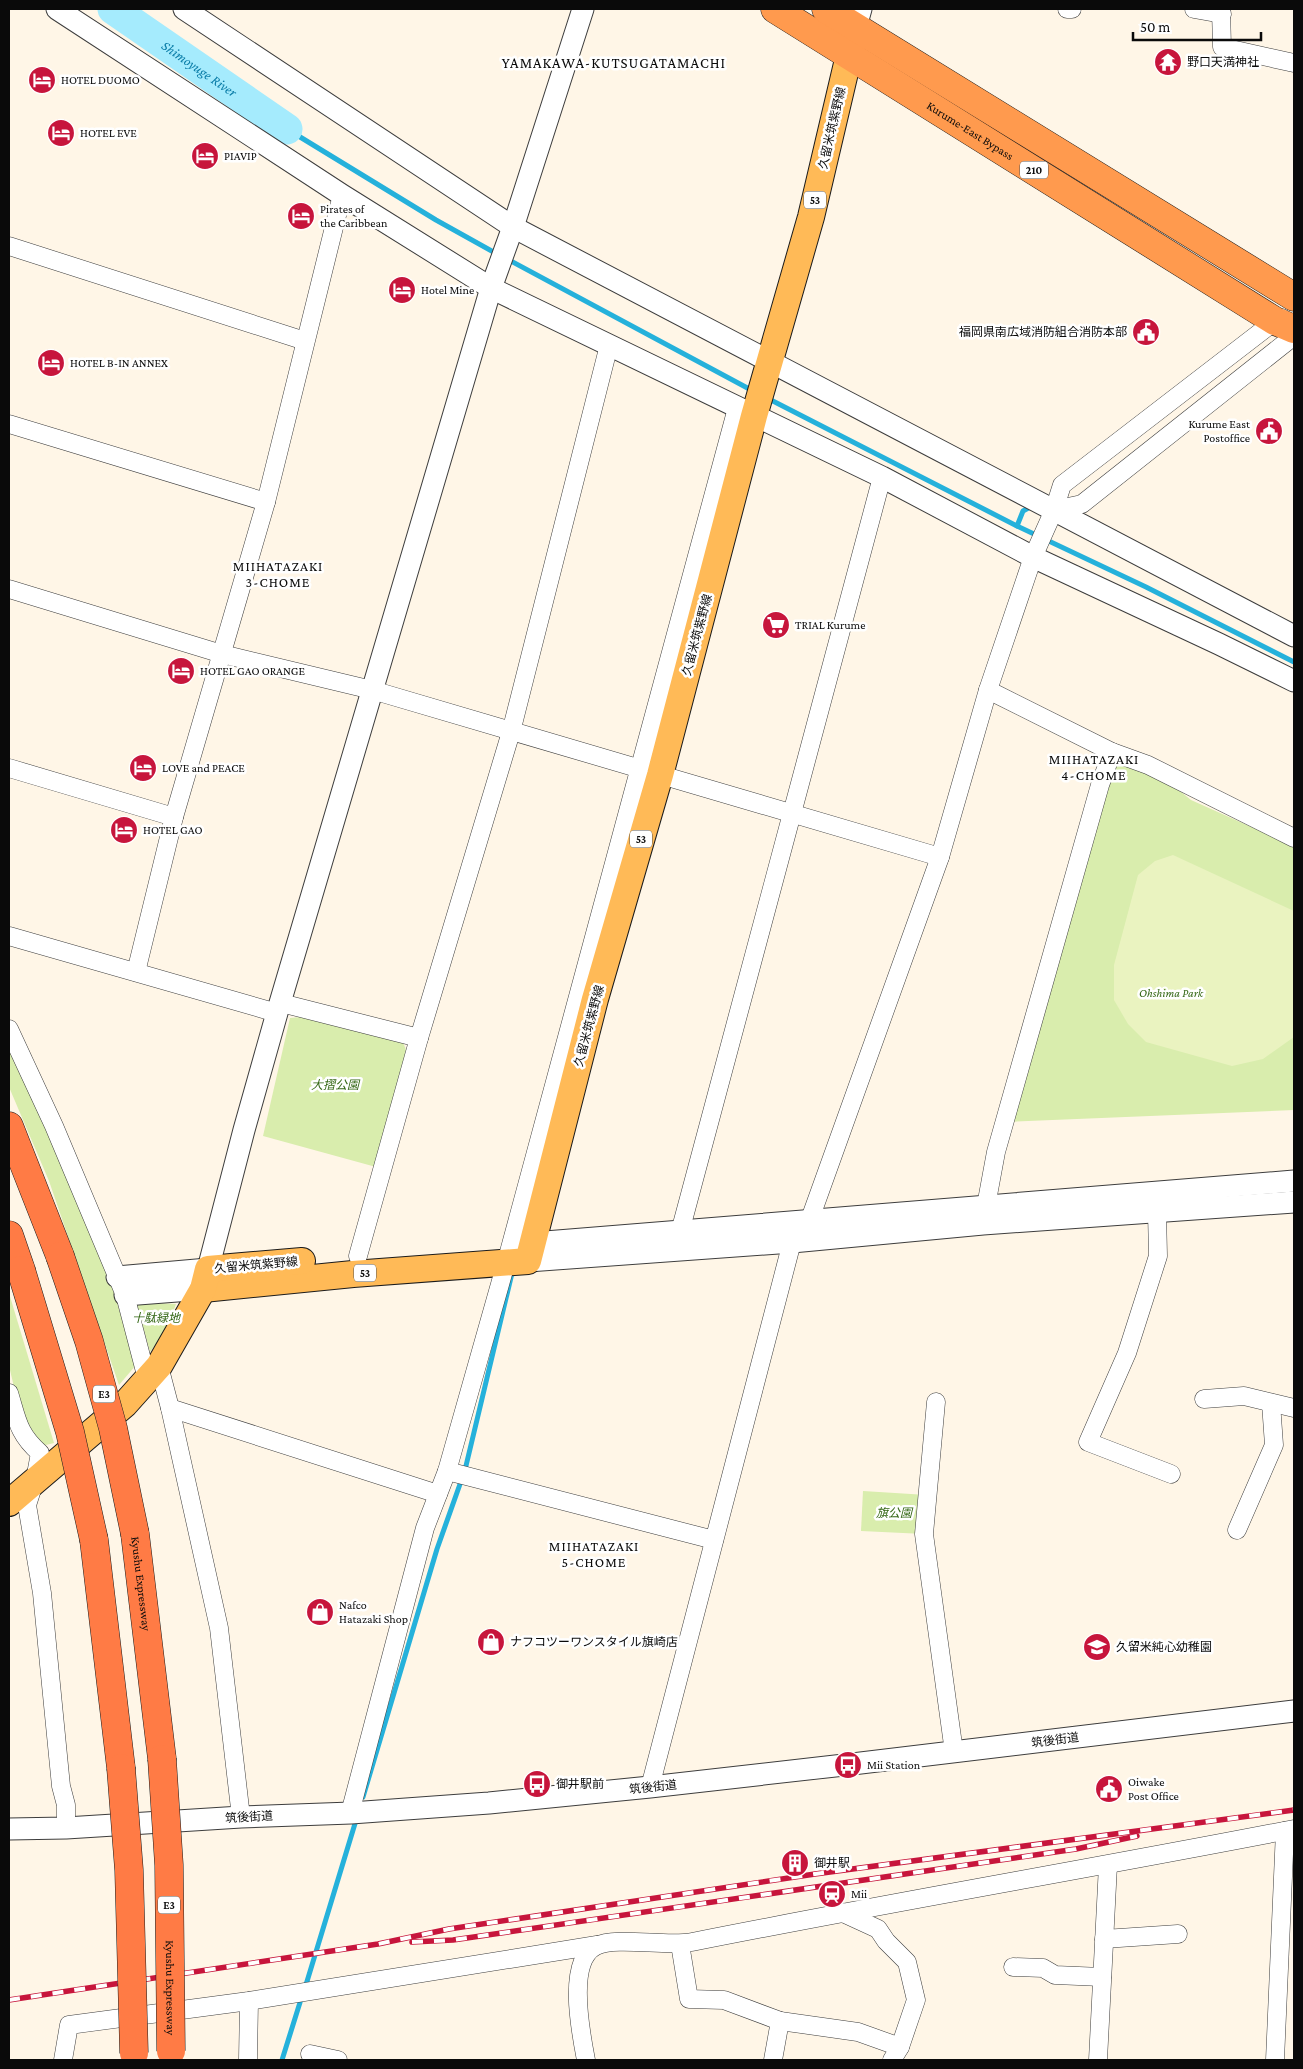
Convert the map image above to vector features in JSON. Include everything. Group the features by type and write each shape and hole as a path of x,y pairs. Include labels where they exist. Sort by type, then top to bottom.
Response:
{"highway":[{"name":"Kurume-East Bypass","path":"775,9 1289,325"},
{"name":"210","path":"826,9 859,18 1294,297"},
{"name":"Kyushu Expressway","path":"9,1126 60,1256 89,1341 113,1428 135,1534 162,1759 168,1865 170,2056"},
{"path":"9,1235 70,1432 94,1540 121,1768 129,1870 134,2057"}],"main road":[{"name":"久留米筑紫野線","path":"520,1253 595,999 649,772 746,412 769,367 811,217 859,18"},
{"name":"久留米筑紫野線","path":"205,1279 358,1256 520,1253"},
{"name":"久留米筑紫野線","path":"205,1279 353,1274 520,1253"},
{"name":"久留米筑紫野線","path":"9,1503 124,1404 153,1373 205,1279"}],"street":[{"path":"58,9 342,195 491,288 882,477 1033,558 1294,681"},
{"path":"184,9 513,227 769,367 1054,510 1294,636"},
{"path":"121,1286 205,1279 244,1130 279,1008 491,288 513,227 583,9"},
{"path":"1067,9 1072,9"},
{"path":"1194,9 1222,12 1222,47 1294,63"},
{"path":"136,972 174,816 266,502 342,195"},
{"path":"9,246 305,341"},
{"path":"650,1787 792,1242 810,1219 940,857 988,690 1033,558 1054,510 1062,485 1289,325"},
{"path":"1054,510 1082,504 1289,325"},
{"path":"358,1256 419,1038 511,732 609,346"},
{"path":"9,424 266,502"},
{"path":"677,1240 882,477"},
{"path":"9,589 222,654 372,690 940,857"},
{"path":"988,690 1112,752 1148,766 1294,838"},
{"path":"986,1206 996,1152 1100,785 1112,752"},
{"path":"9,768 174,816"},
{"path":"9,936 136,972 279,1008 419,1038"},
{"path":"9,1029 54,1126 121,1286 153,1373 170,1408 220,1628 241,1817"},
{"path":"356,1813 425,1528 447,1471 520,1253 677,1240 810,1219 1294,1180"},
{"path":"677,1240 792,1242 983,1224 1294,1202"},
{"path":"1157,1212 1158,1256 1127,1353 1088,1442 1171,1474"},
{"path":"9,1393 19,1428 27,1442 40,1453 35,1480 27,1505 42,1593 61,1786 66,1805 66,1828"},
{"path":"1204,1399 1244,1396 1294,1408"},
{"path":"936,1402 924,1534 954,1752"},
{"path":"1237,1530 1274,1445 1271,1403"},
{"path":"170,1408 438,1494"},
{"path":"447,1471 714,1540"},
{"name":"筑後街道","path":"9,1829 66,1828 241,1817 356,1813 650,1787 1294,1711"},
{"path":"63,2060 69,2025 249,2001 618,1942 680,1944 841,1912 1108,1865 1290,1830 1275,2060"},
{"path":"1098,2060 1108,1865"},
{"path":"680,1944 689,1999 724,2000 780,2021 858,2032 896,2053 916,2000 907,1962 886,1941 878,1929 841,1912"},
{"path":"1104,1939 1178,1934"},
{"path":"586,2060 578,2018 579,1976 586,1954 597,1945"},
{"path":"1013,1967 1043,1968 1055,1975 1102,1977"},
{"path":"248,2060 249,2001"},
{"path":"773,2060 780,2021"},
{"path":"310,2054 338,2060"}],"green space":[{"name":"Ohshima Park","path":"1112,752 1148,765 1191,800 1294,846 1294,1110 1006,1122"},
{"path":"1173,855 1294,911 1294,1037 1263,1059 1232,1066 1146,1042 1128,1024 1114,1000 1114,965 1138,875 1155,861"},
{"name":"大摺公園","path":"311,1016 403,1042 406,1050 376,1167 263,1136 290,1018"},
{"path":"9,1047 46,1125 113,1289 136,1365 119,1385 49,1181 9,1087"},
{"path":"9,1293 54,1443 42,1446 26,1437 9,1366"},
{"name":"十駄緑地","path":"136,1302 176,1304 167,1329 150,1352"},
{"name":"旗公園","path":"863,1491 927,1495 924,1534 861,1531"}],"waterway":[{"name":"Shimoyuge River","path":"113,9 287,129"},
{"path":"287,129 436,220 497,254"},
{"path":"507,259 753,391"},
{"path":"767,398 1017,526 1146,587 1294,662"},
{"path":"1017,526 1023,511 1032,506"},
{"path":"363,1797 437,1549 465,1470 513,1269"},
{"path":"305,1988 357,1817"},
{"path":"282,2060 302,1996"}],"railway":[{"path":"9,2000 378,1944 449,1929 815,1874 1294,1810"},
{"path":"412,1942 453,1940 1076,1849 1137,1836"}],"place":[{"name":"野口天満神社","path":"1168,62"},
{"name":"HOTEL DUOMO","path":"42,80"},
{"name":"HOTEL EVE","path":"61,133"},
{"name":"PIAVIP","path":"205,156"},
{"name":"Pirates of the Caribbean","path":"301,216"},
{"name":"Hotel Mine","path":"402,290"},
{"name":"福岡県南広域消防組合消防本部","path":"1146,332"},
{"name":"HOTEL B-IN ANNEX","path":"51,363"},
{"name":"Kurume East Postoffice","path":"1269,431"},
{"name":"TRIAL Kurume","path":"776,625"},
{"name":"HOTEL GAO ORANGE","path":"181,671"},
{"name":"LOVE and PEACE","path":"143,768"},
{"name":"HOTEL GAO","path":"124,830"},
{"name":"Nafco Hatazaki Shop","path":"320,1612"},
{"name":"ナフコツーワンスタイル旗崎店","path":"491,1642"},
{"name":"久留米純心幼稚園","path":"1097,1647"},
{"name":"Mii Station","path":"848,1765"},
{"name":"御井駅前","path":"537,1784"},
{"name":"Oiwake Post Office","path":"1109,1789"},
{"name":"御井駅","path":"795,1863"},
{"name":"Mii","path":"832,1894"}],"district":[{"name":"YAMAKAWA-KUTSUGATAMACHI","path":"614,63"},
{"name":"MIIHATAZAKI 3-CHOME","path":"278,574"},
{"name":"MIIHATAZAKI 4-CHOME","path":"1094,768"},
{"name":"MIIHATAZAKI 5-CHOME","path":"594,1554"}]}
